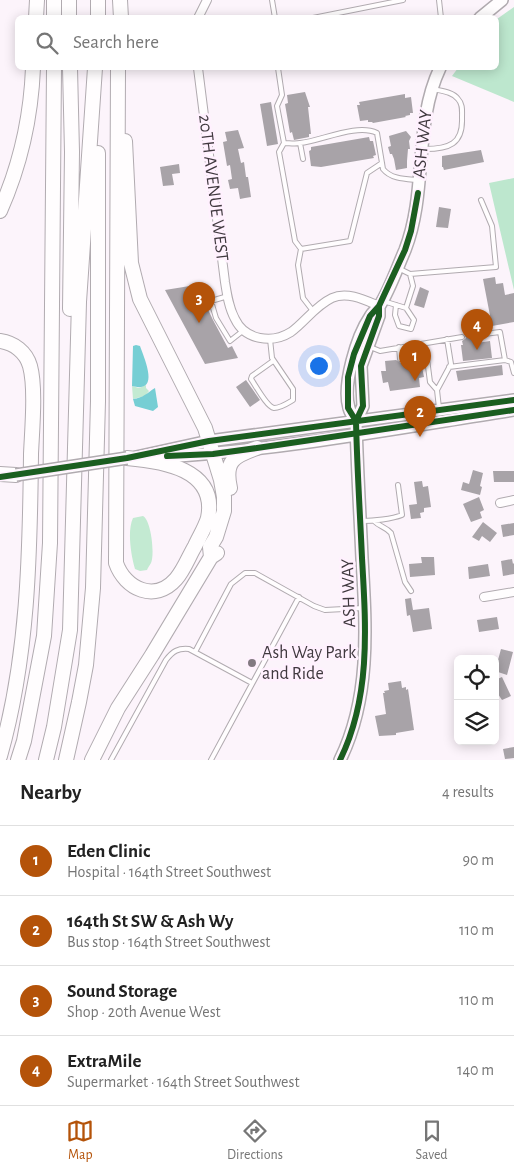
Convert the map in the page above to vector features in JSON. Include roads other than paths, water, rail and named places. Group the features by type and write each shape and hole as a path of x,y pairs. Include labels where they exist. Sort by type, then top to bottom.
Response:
{"highway":[{"path":"36,0 36,15"},
{"path":"54,0 54,15"},
{"path":"68,0 69,15"},
{"path":"98,0 98,15"},
{"path":"119,0 120,15"},
{"path":"0,211 14,174 26,128 33,70"},
{"path":"18,760 24,741 44,636 50,543 54,70"},
{"path":"40,760 51,713 62,644 67,570 72,152 70,70"},
{"path":"46,760 54,727 70,630 79,302 96,70"},
{"path":"66,760 86,664 94,579 98,401 96,70"},
{"path":"118,70 116,562 120,573 128,583 142,590 156,590 171,584 180,573 205,526 208,518 208,501 202,486 181,468 162,462 127,458"},
{"path":"123,70 131,263 134,281 140,298 198,413 211,448 224,497 222,522 210,547 211,557"},
{"path":"0,341 7,342 18,348 28,359 32,398 30,534 22,643 8,728 0,756"},
{"path":"92,760 118,708 211,557 217,554 228,534 233,512 227,476 230,464 241,454 257,448"},
{"path":"0,475 16,474"}],"street":[{"path":"200,15 207,0"},
{"path":"484,15 502,0"},
{"name":"20TH AVENUE WEST","path":"198,70 228,296 233,318 244,330"},
{"name":"ASH WAY","path":"356,421 348,408 350,371 354,354 370,316 381,303 411,231 419,181 427,107 431,89 439,70"},
{"path":"244,330 260,339 280,338 292,331 313,311 333,298 346,296 381,303"},
{"name":"ASH WAY","path":"340,760 353,724 363,686 366,658 356,421 363,406 362,366 379,316 381,303"},
{"path":"16,474 211,448 356,421 514,400"},
{"path":"211,448 257,448 514,410"},
{"path":"500,503 514,500"},
{"path":"484,596 514,592"}],"lane":[{"path":"272,0 274,15"},
{"path":"328,15 403,0"},
{"path":"440,0 441,15"},
{"path":"278,70 282,95 276,106 284,143 279,152 295,241 301,249 298,265 303,298 313,311"},
{"path":"422,149 447,147 459,138 462,132 460,102 452,94 431,89"},
{"path":"284,143 300,143 329,136 371,130 377,134 383,169 393,177 419,181"},
{"path":"300,143 303,159"},
{"path":"301,249 350,241 367,172 382,163"},
{"path":"397,268 410,274 496,267 492,226 480,200"},
{"path":"406,308 413,286 410,274"},
{"path":"228,296 211,301 216,318 230,341 244,330"},
{"path":"381,303 396,305 406,308 414,320 412,329 399,326 395,315 396,305"},
{"path":"476,335 494,332 501,334 505,360"},
{"path":"368,346 380,351 462,337"},
{"path":"270,339 273,361 293,389 293,400 283,406 274,408 269,406 251,380 252,376 273,361"},
{"path":"437,390 451,364 448,339"},
{"path":"399,348 400,359"},
{"path":"427,359 430,382 437,390 440,410"},
{"path":"449,367 505,360 511,362 514,374"},
{"path":"374,522 378,519 402,515 398,486"},
{"path":"360,521 374,522 379,526 386,527 391,533 405,582 411,591"},
{"path":"195,652 231,584 245,573 255,573 325,610 365,608"},
{"path":"211,760 298,597"},
{"path":"111,760 172,651 182,648 189,649 252,683"}],"water":[{"path":"133,346 140,346 148,374 146,385 141,387 132,386"},
{"path":"155,388 158,407 153,411 135,406 133,399"}],"place":[{"name":"Sound Storage","path":"199,323"},
{"name":"ExtraMile","path":"477,350"},
{"name":"Eden Clinic","path":"415,381"},
{"name":"164th St SW & Ash Wy","path":"420,437"},
{"name":"Ash Way Park and Ride","path":"252,663"}]}
